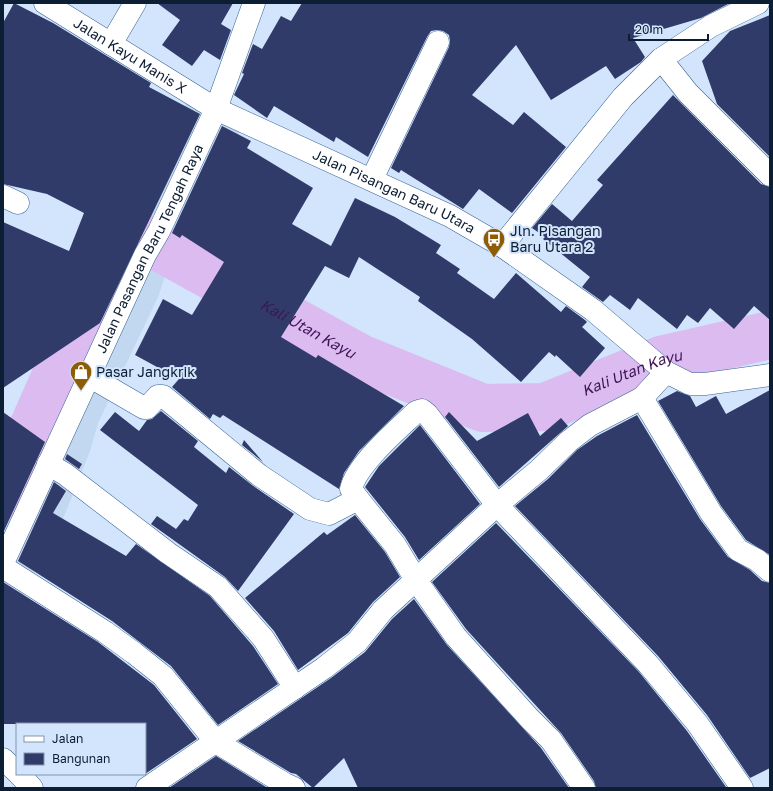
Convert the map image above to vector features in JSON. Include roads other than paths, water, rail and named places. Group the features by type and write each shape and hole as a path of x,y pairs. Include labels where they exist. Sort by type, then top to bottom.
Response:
{"street":[{"name":"Jalan Kayu Manis X","path":"45,3 216,109"},
{"path":"111,44 135,3"},
{"name":"Jalan Pasangan Baru Tengah Raya","path":"3,563 146,255 159,231 216,109 254,3"},
{"path":"502,246 623,97 660,59 711,26 758,3"},
{"path":"372,179 438,42"},
{"path":"660,59 688,93 770,175"},
{"name":"Jalan Pisangan Baru Utara","path":"216,109 372,179 450,216 502,246 593,310 665,371 690,384 705,384 770,375"},
{"path":"146,788 295,688 358,642 383,610 497,505 539,470 569,440 585,429 642,398 665,371"},
{"path":"90,376 144,408 147,408 158,396 163,396 259,475 310,509 328,514 358,499"},
{"path":"642,398 711,513 738,550 757,560 770,571"},
{"path":"584,788 551,740 530,719 456,636 416,580 395,545 351,489 363,467 386,440 416,412 422,410 427,414 497,505 648,664 697,723 742,788"},
{"path":"48,464 65,474 168,553 218,587 263,638 295,688"},
{"path":"3,567 105,632 163,676 216,742 294,788"},
{"path":"3,759 16,771"},
{"path":"20,775 32,788"}],"waterway":[{"name":"Kali Utan Kayu","path":"3,495 114,244 128,239 141,237 360,358 483,408 545,407 661,360 770,335"}],"place":[{"name":"Jln. Pisangan Baru Utara 2","path":"494,258"},
{"name":"Pasar Jangkrik","path":"81,392"}]}
